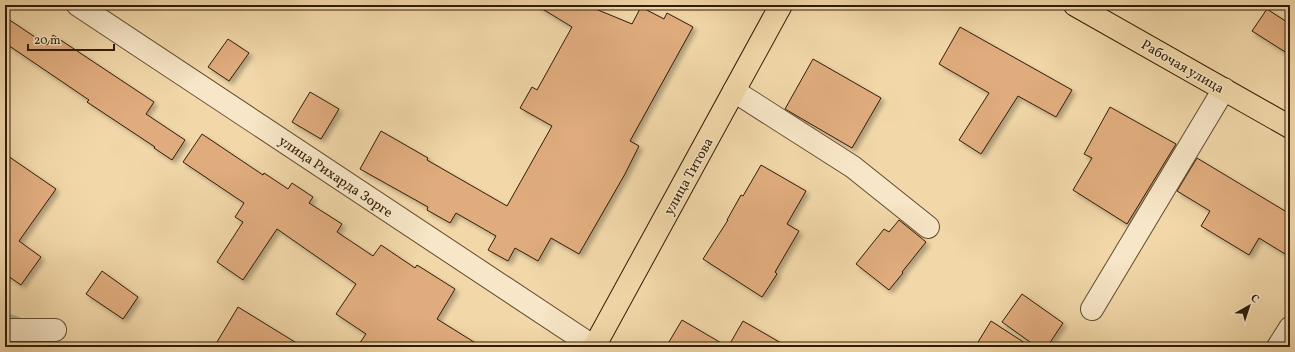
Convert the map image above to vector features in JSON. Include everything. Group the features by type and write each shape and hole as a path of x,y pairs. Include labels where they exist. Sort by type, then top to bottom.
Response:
{"main road":[{"name":"улица Титова","path":"594,347 781,5"},
{"name":"Рабочая улица","path":"1075,5 1290,127"}],"street":[{"name":"улица Рихарда Зорге","path":"78,5 594,347"},
{"path":"1092,309 1224,89"},
{"path":"734,91 853,167 928,227"},
{"path":"1278,347 1290,328"},
{"path":"5,330 55,330"}],"building":[{"path":"536,5 586,5 632,24 641,7 664,19 667,13 693,27 630,141 639,146 625,174 579,254 551,238 538,261 515,248 508,261 488,250 496,236 456,213 450,223 427,210 428,207 360,169 381,131 428,158 427,160 507,206 552,126 520,108 532,87 537,90 572,27"},
{"path":"1267,9 1290,24 1290,55 1252,31"},
{"path":"5,17 47,45 53,35 154,102 146,114 185,140 172,160 87,102 89,100 5,43"},
{"path":"960,27 1072,90 1056,117 1018,96 981,154 959,140 989,93 939,64"},
{"path":"228,39 249,53 229,81 208,67"},
{"path":"813,59 881,98 852,148 785,109"},
{"path":"310,92 339,109 321,139 292,122"},
{"path":"1110,107 1176,144 1127,224 1073,190 1092,158 1084,154"},
{"path":"202,134 263,175 264,173 288,189 292,183 313,197 309,203 342,224 337,232 373,256 381,245 415,268 417,265 455,289 437,319 482,347 357,347 366,334 336,314 356,284 277,229 243,280 217,262 243,222 235,217 244,203 183,162"},
{"path":"5,154 56,189 19,241 41,257 21,285 5,274"},
{"path":"1197,158 1290,214 1290,257 1259,238 1249,255 1201,226 1210,211 1177,191"},
{"path":"761,165 806,191 787,224 799,231 775,272 777,274 762,297 703,259 728,220 741,195 743,196"},
{"path":"899,220 926,242 889,290 856,264 884,229 889,232"},
{"path":"102,271 138,297 123,319 86,294"},
{"path":"1022,294 1063,323 1047,347 1037,347 1002,322"},
{"path":"238,307 303,347 214,347"},
{"path":"682,320 728,347 666,347"},
{"path":"743,321 788,347 728,347"},
{"path":"991,321 1031,347 975,347"}],"waterway":[{"path":"7,340 14,347"}]}
